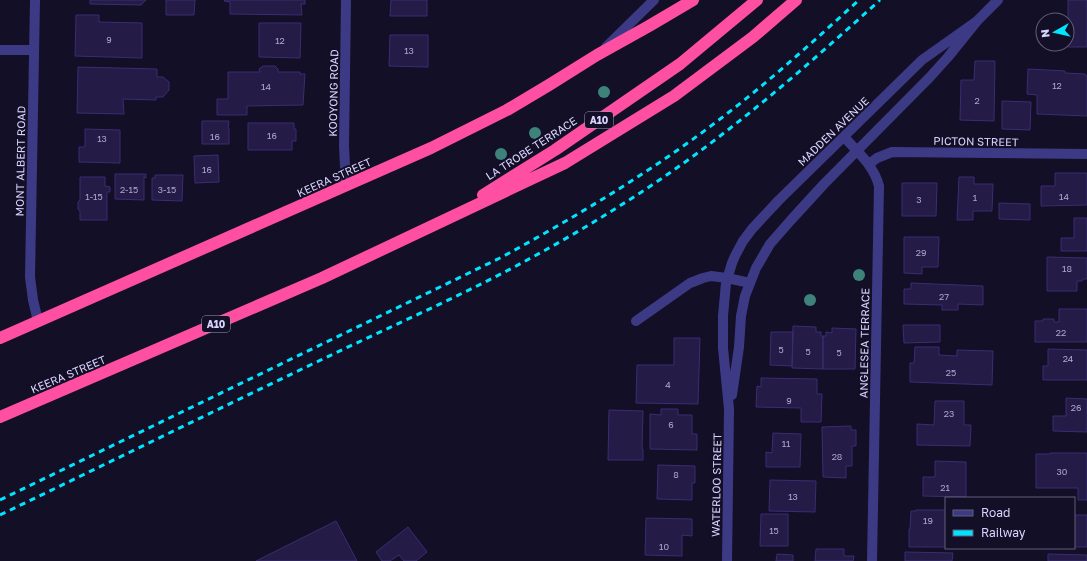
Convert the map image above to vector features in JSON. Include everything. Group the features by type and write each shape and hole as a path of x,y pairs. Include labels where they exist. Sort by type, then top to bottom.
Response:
{"highway":[{"path":"597,55 693,0"},
{"name":"LA TROBE TERRACE","path":"431,227 554,150 668,73 757,0"},
{"path":"431,227 565,163 674,96 753,37 796,0"},
{"name":"KEERA STREET","path":"0,338 431,148 506,110 597,55"},
{"name":"KEERA STREET","path":"0,417 322,278 431,227"}],"street":[{"name":"MONT ALBERT ROAD","path":"34,0 30,277 38,321"},
{"name":"KOOYONG ROAD","path":"346,0 344,146 346,186"},
{"name":"KEERA STREET","path":"597,55 654,0"},
{"name":"MADDEN AVENUE","path":"750,283 764,254 779,233 824,184 930,77 977,21 998,0"},
{"name":"MADDEN AVENUE","path":"727,278 739,248 752,229 922,60 977,21"},
{"path":"0,50 34,50"},
{"name":"ANGLESEA TERRACE","path":"844,137 869,164 875,173 879,193 872,561"},
{"name":"PICTON STREET","path":"869,164 877,158 892,152 1087,154"},
{"path":"636,321 698,280 711,276 750,283"},
{"name":"WATERLOO STREET","path":"727,278 723,311 723,338 730,409 727,561"},
{"name":"WATERLOO STREET","path":"730,409 739,347 741,316 745,296 750,283"}],"building":[{"path":"90,0 146,0 141,5 90,4"},
{"path":"166,0 195,0 194,15 166,15"},
{"path":"305,0 305,4 301,4 302,15 230,14 230,2 224,1"},
{"path":"391,0 427,0 427,16 390,16"},
{"path":"1068,0 1087,0 1087,47 1075,47 1075,12 1068,12"},
{"path":"76,15 99,15 99,22 142,23 142,58 75,56"},
{"path":"259,23 301,23 300,58 259,57"},
{"path":"390,35 428,35 428,67 389,66"},
{"path":"975,61 995,61 994,121 960,120 961,80 974,80"},
{"path":"263,66 275,66 278,69 278,72 300,72 300,74 305,74 303,105 247,106 247,115 217,115 217,99 228,99 228,72 260,72 259,69"},
{"path":"78,67 157,69 157,77 163,77 169,82 169,90 163,97 156,97 156,100 123,99 124,114 77,113"},
{"path":"1028,69 1065,71 1065,73 1085,74 1087,76 1087,116 1037,114 1037,95 1027,94"},
{"path":"1002,101 1031,102 1030,130 1002,129"},
{"path":"202,121 229,121 229,144 202,144"},
{"path":"248,123 294,123 294,129 296,129 296,141 292,141 292,150 248,150"},
{"path":"85,129 120,130 120,163 79,162 79,147 85,147"},
{"path":"218,155 219,182 195,183 194,156"},
{"path":"1055,173 1087,173 1087,205 1041,206 1041,186 1055,186"},
{"path":"115,174 146,174 146,178 144,177 144,200 115,199"},
{"path":"155,175 183,175 182,201 152,200 152,178 155,178"},
{"path":"80,177 105,177 105,186 110,187 110,192 107,192 107,220 80,220 78,202 80,200"},
{"path":"959,177 974,177 974,184 993,184 992,211 973,211 973,220 957,220"},
{"path":"902,183 937,183 936,216 902,216"},
{"path":"999,203 1030,204 1030,220 999,219"},
{"path":"1074,218 1087,218 1087,251 1061,251 1061,238 1074,238"},
{"path":"904,237 939,237 938,267 922,267 922,274 904,273"},
{"path":"1047,257 1087,258 1087,279 1077,281 1077,291 1047,291"},
{"path":"911,283 983,286 983,305 958,304 958,310 942,310 942,305 904,304 904,289 911,289"},
{"path":"1059,309 1087,309 1087,342 1035,342 1035,321 1054,319 1054,322 1059,322"},
{"path":"903,325 940,325 940,342 904,343"},
{"path":"793,326 816,327 816,332 821,332 821,336 823,336 823,369 792,368"},
{"path":"832,328 856,329 855,369 823,369 823,336 826,336 826,332 832,333"},
{"path":"771,332 793,332 792,366 770,365"},
{"path":"674,338 700,338 698,404 636,403 637,365 674,365"},
{"path":"915,347 939,347 939,355 957,356 957,350 993,351 992,385 910,382 910,363 914,363"},
{"path":"1048,349 1087,350 1087,380 1043,380 1043,366 1048,366"},
{"path":"761,378 817,379 817,394 822,394 821,422 801,422 801,408 756,407 757,386 761,387"},
{"path":"1066,398 1087,399 1087,432 1053,431 1053,416 1066,416"},
{"path":"935,401 964,401 964,425 971,425 970,446 917,445 917,424 934,425"},
{"path":"661,409 678,409 678,415 692,415 692,434 697,434 697,450 650,449 650,414 661,415"},
{"path":"609,410 643,411 643,460 608,460"},
{"path":"851,426 851,430 856,430 856,446 852,446 852,466 846,466 846,478 823,477 822,427"},
{"path":"773,433 801,434 800,467 766,467 766,452 772,453"},
{"path":"1087,453 1087,500 1078,500 1078,488 1036,488 1036,454"},
{"path":"935,461 966,462 966,497 923,496 923,477 935,477"},
{"path":"658,465 695,466 695,483 692,483 692,500 657,499"},
{"path":"770,480 816,481 815,512 769,511"},
{"path":"945,510 945,547 909,547 911,511"},
{"path":"761,514 788,514 788,546 760,546"},
{"path":"1075,515 1087,515 1087,547 1075,547"},
{"path":"646,518 692,519 692,536 682,535 682,556 645,555"},
{"path":"336,521 357,561 256,561"},
{"path":"408,527 427,552 416,561 404,561 399,555 390,561 382,561 376,552"},
{"path":"816,549 844,549 844,556 854,556 853,561 815,561"},
{"path":"905,552 953,553 952,561 905,561"},
{"path":"777,554 793,555 793,561 776,561"},
{"path":"1048,554 1087,555 1087,561 1048,561"}],"railway":[{"path":"0,500 502,257 559,225 616,191 698,136 776,74 859,0"},
{"path":"0,515 463,293 569,237 652,185 741,120 880,0"}]}
